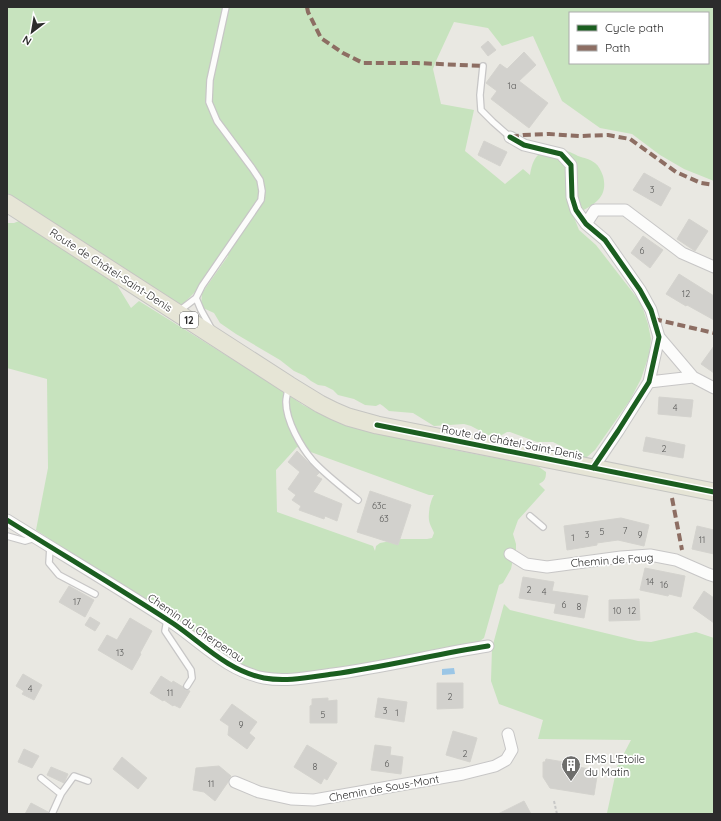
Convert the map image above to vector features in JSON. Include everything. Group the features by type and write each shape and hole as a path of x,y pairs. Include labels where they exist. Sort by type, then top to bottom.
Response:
{"main road":[{"name":"Route de Châtel-Saint-Denis","path":"7,203 289,385 320,404 348,417 377,426 714,492"}],"street":[{"path":"510,137 524,145 561,154 571,165 572,197 576,210 586,224 605,240 640,290 652,310 659,337 693,377 714,388"},
{"path":"586,224 595,210 625,210 682,253 714,267"},
{"path":"593,468 649,382 659,337"},
{"path":"649,382 693,377"},
{"name":"Chemin du Cherpenau","path":"7,520 125,592 167,620 223,661 244,673 265,678 290,680 353,671 488,646"},
{"name":"Chemin de Faug","path":"510,554 526,564 546,566 650,555 676,560 714,576"},
{"name":"Chemin de Sous-Mont","path":"235,782 259,792 291,799 314,800 463,774 495,766 506,760 512,750 508,734"}],"lane":[{"path":"177,313 196,298 202,286 261,200 262,192 260,180 217,121 209,102 210,80 226,7"},
{"path":"483,66 480,94 481,110 510,137"},
{"path":"196,298 217,339"},
{"path":"289,385 286,402 290,422 299,441 312,460 358,500"},
{"path":"530,516 543,527"},
{"path":"7,536 12,536 25,541 36,538"},
{"path":"50,547 49,563 59,575 95,594"},
{"path":"167,620 165,631 191,670 192,678 187,686"},
{"path":"52,814 61,794 74,776 88,782"},
{"path":"41,778 61,794"}],"path":[{"path":"554,801 557,814"}],"green space":[{"path":"7,7 714,7 714,181 684,169 660,155 632,134 600,128 562,101 533,36 502,46 488,28 454,22 433,69 441,104 474,110 465,151 505,184 523,169 530,175 532,164 536,157 544,151 560,150 571,152 591,160 601,170 604,188 600,198 582,211 570,207 579,230 596,245 641,303 651,339 649,355 641,379 630,400 595,450 587,457 580,458 571,451 553,442 537,442 510,432 492,437 464,424 434,426 413,413 389,411 380,404 376,406 365,405 354,399 338,395 333,390 325,386 318,385 236,334 220,323 214,313 201,307 202,293 228,256 224,251 195,292 181,306 7,196"},
{"path":"24,219 113,280 131,308 139,301 277,387 303,405 344,425 449,449 510,461 515,459 535,464 546,472 545,479 539,484 545,490 518,520 513,534 516,550 512,559 511,569 503,583 499,585 484,638 476,644 303,673 275,675 253,671 234,662 36,530 48,468 47,379 7,368 7,223 14,223","holes":["297,447 429,495 434,495 429,509 429,521 434,533 432,538 401,539 380,543 376,546 375,551 373,546 277,512 276,470"]},
{"path":"504,604 510,610 638,641 651,642 696,632 714,638 714,814 602,814 607,813 617,767 631,740 538,739 543,720 499,704 491,681 492,648"}],"water":[{"path":"454,668 455,674 442,675 442,669"}],"building":[{"path":"488,41 496,50 488,56 481,47"},
{"path":"524,52 536,65 519,81 548,103 529,128 491,99 497,91 486,83 500,64 507,69"},
{"path":"484,141 507,152 500,166 478,155"},
{"path":"644,173 671,188 661,206 633,190"},
{"path":"689,219 708,231 695,251 677,239"},
{"path":"643,236 663,250 650,268 631,253"},
{"path":"679,274 714,296 714,320 666,294"},
{"path":"714,346 714,373 701,364"},
{"path":"659,397 693,400 691,417 658,414"},
{"path":"646,437 685,445 683,458 643,451"},
{"path":"297,451 319,473 316,476 322,479 313,492 342,504 337,521 325,516 324,519 299,510 301,506 292,500 296,495 288,489 300,472 288,462"},
{"path":"370,491 411,505 398,545 357,532"},
{"path":"621,518 649,525 644,546 618,540 567,550 564,526"},
{"path":"697,526 714,530 714,554 692,549"},
{"path":"645,568 685,576 681,597 669,594 668,596 640,590"},
{"path":"523,577 554,582 552,591 588,596 584,618 554,613 556,604 519,598"},
{"path":"69,586 94,600 85,617 59,602"},
{"path":"704,591 714,598 714,623 693,608"},
{"path":"639,599 640,620 609,621 609,600"},
{"path":"90,617 100,623 95,631 85,625"},
{"path":"130,618 152,631 132,670 98,650 107,635 117,640"},
{"path":"23,674 42,685 34,700 22,694 24,691 16,686"},
{"path":"161,676 172,683 173,681 185,690 190,691 180,708 174,705 173,706 164,700 163,701 150,693"},
{"path":"437,683 463,683 463,708 437,709"},
{"path":"328,698 328,701 337,700 337,723 310,723 310,706 312,705 312,699"},
{"path":"378,698 407,702 404,722 375,717"},
{"path":"232,704 257,722 249,733 255,738 247,749 228,735 229,726 220,720"},
{"path":"453,731 477,738 470,762 446,755"},
{"path":"307,745 337,763 327,780 324,778 321,784 294,767"},
{"path":"375,745 391,747 390,755 403,757 401,774 371,770"},
{"path":"24,749 39,756 32,768 18,762"},
{"path":"122,757 147,778 138,789 113,769"},
{"name":"EMS L'Etoile du Matin","path":"546,759 564,762 563,765 598,770 594,795 550,788 543,777 543,762 545,762"},
{"path":"219,766 231,776 215,801 204,792 193,790 196,768"},
{"path":"51,767 68,774 64,783 47,775"},
{"path":"524,801 531,814 498,814"},
{"path":"31,803 48,812 48,814 25,814"}],"marked path":[{"path":"307,7 321,38 343,53 363,63 417,63 483,66"},
{"path":"511,137 549,134 580,136 608,135 630,139 676,172 701,183 714,185"},
{"path":"654,319 714,333"},
{"path":"672,498 682,550"}],"cycle path":[{"path":"510,137 524,145 561,154 571,165 572,197 576,210 586,224 605,240 640,290 651,310 659,337 649,382 593,468"},
{"path":"377,425 714,492"},
{"path":"7,520 174,624 227,663 264,678 307,678 372,668 488,646"}],"place":[{"name":"EMS L'Etoile du Matin","path":"571,782"}]}
